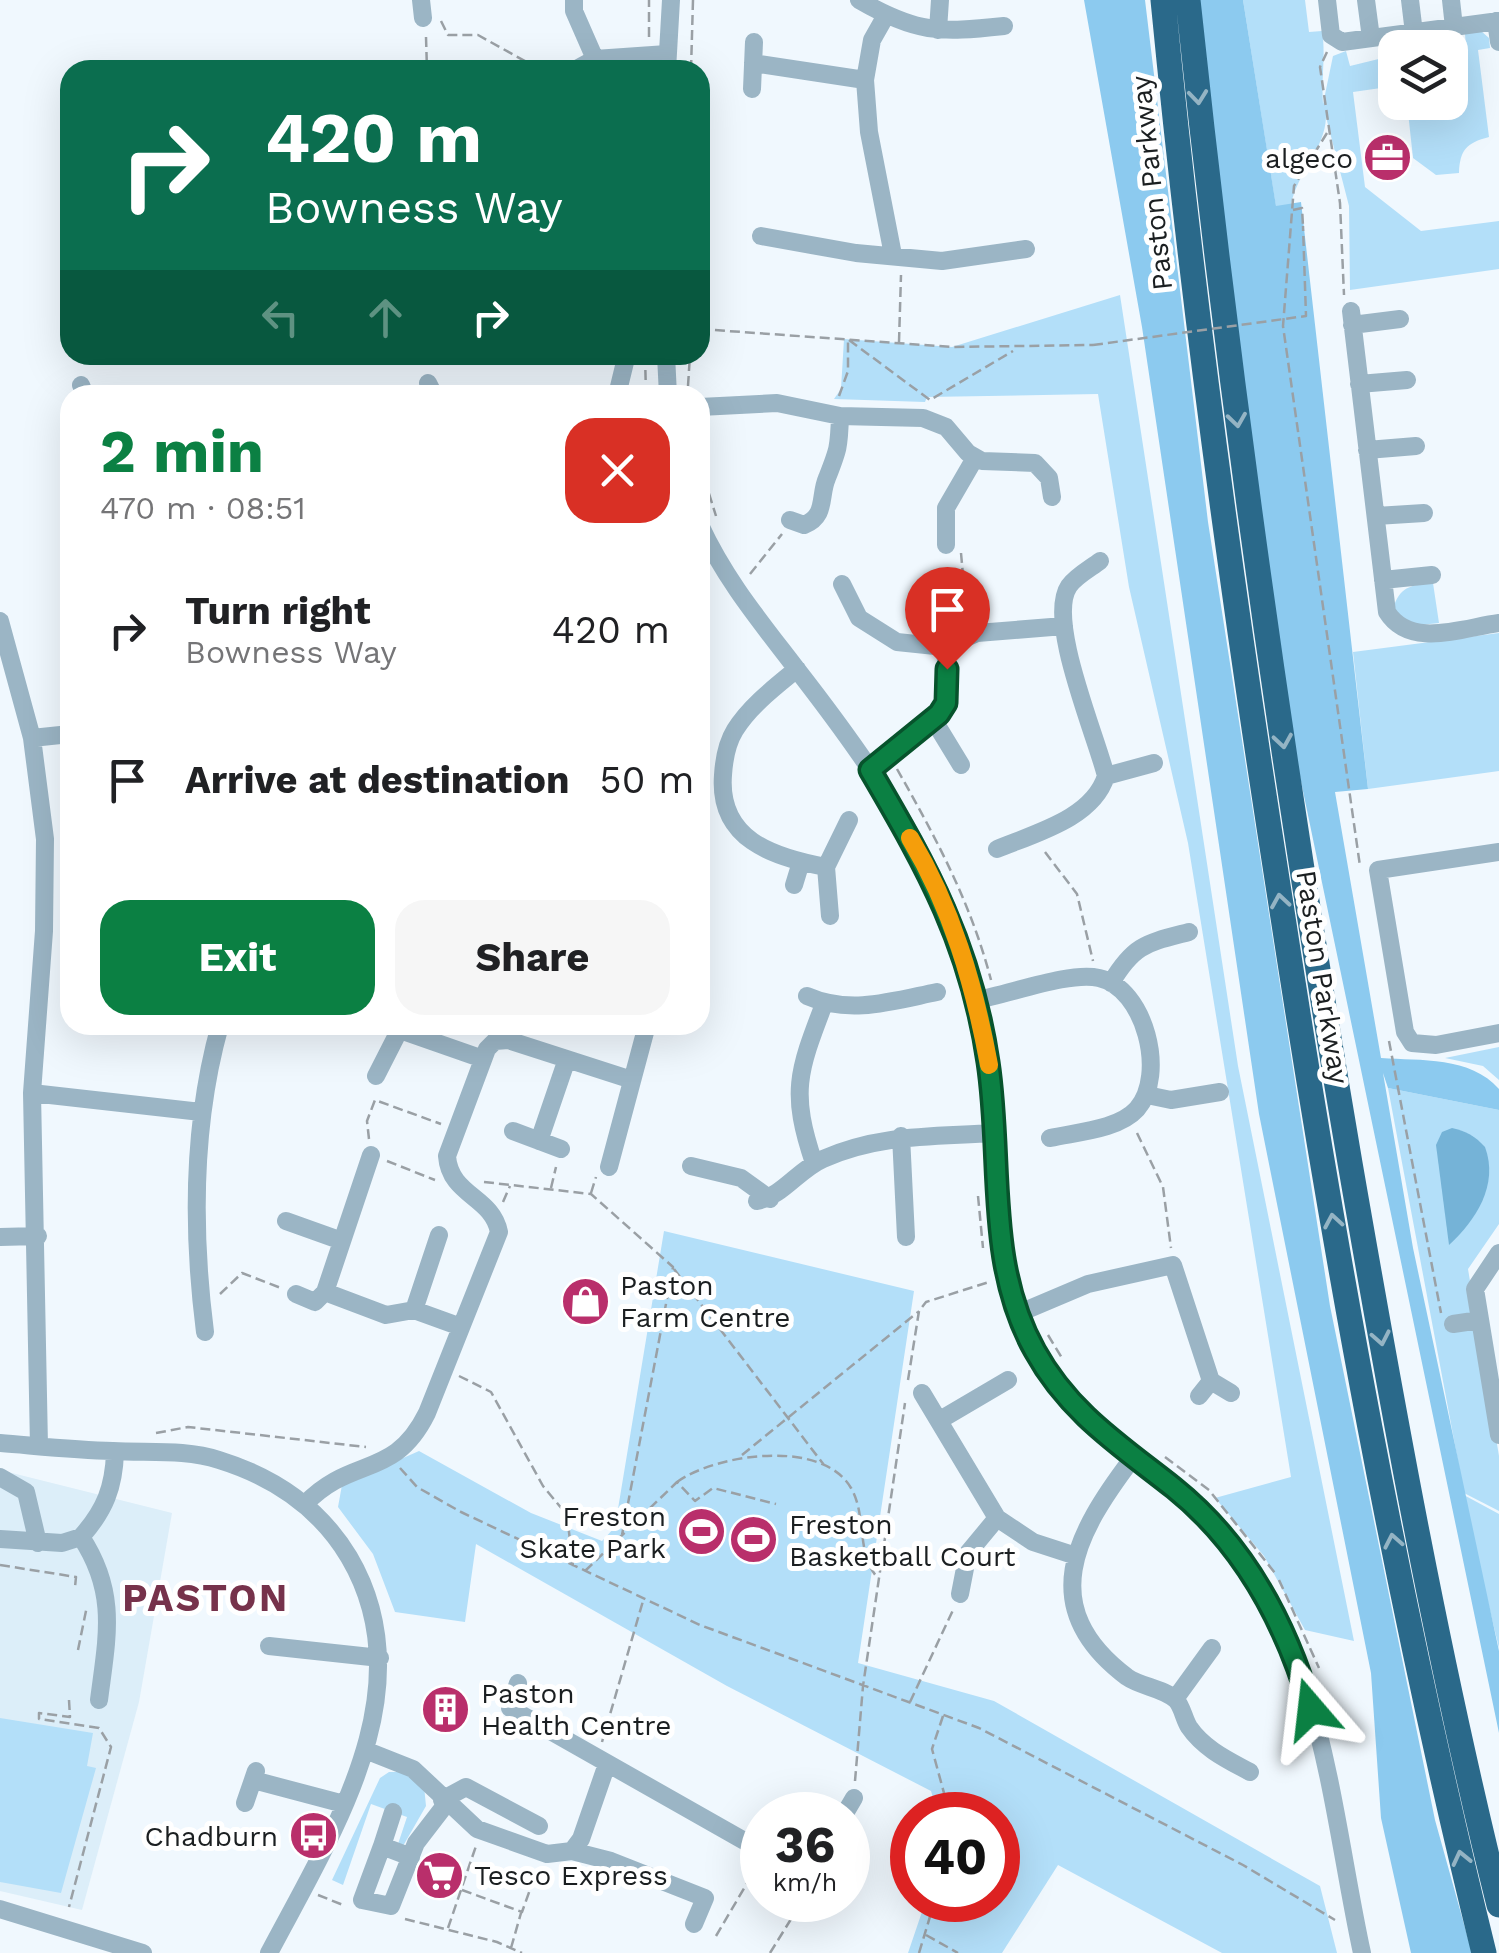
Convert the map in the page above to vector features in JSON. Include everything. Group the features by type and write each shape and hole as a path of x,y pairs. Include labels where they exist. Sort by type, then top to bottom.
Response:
{"highway":[{"name":"Paston Parkway","path":"1163,0 1191,280 1238,632 1296,1004 1348,1308 1419,1679 1484,1953"},
{"name":"Paston Parkway","path":"1188,0 1226,333 1322,1001 1382,1345 1447,1674 1499,1905"}],"street":[{"path":"574,0 574,10 595,59 661,59 670,0"},
{"path":"859,0 885,17 938,30 1004,26"},
{"path":"938,30 940,0"},
{"path":"1327,0 1335,40 1378,37"},
{"path":"1366,0 1371,38"},
{"path":"1410,0 1414,30"},
{"path":"1450,0 1454,27"},
{"path":"885,17 872,40 866,80 869,132 897,256"},
{"path":"1430,30 1498,21 1499,42"},
{"path":"752,90 754,42"},
{"path":"753,63 866,80"},
{"path":"761,236 957,261 1026,249"},
{"path":"1400,319 1349,311 1387,612 1405,633 1499,623"},
{"path":"1360,384 1407,380"},
{"path":"710,406 777,402 834,415 923,418 946,427 974,458 1036,464 1050,478 1052,498"},
{"path":"790,520 804,525 814,521 822,506 826,480 839,454 834,415"},
{"path":"1367,450 1416,446"},
{"path":"954,546 946,508 974,458"},
{"path":"1376,516 1424,512"},
{"path":"710,539 740,598 870,770 928,868 953,924 976,1000 988,1064 1005,1270 1026,1311 1036,1353 1070,1402 1132,1460 1174,1488 1228,1540 1278,1618 1311,1709 1362,1953"},
{"path":"997,849 1082,810 1100,796 1106,776 1064,626 1064,598 1070,584 1100,561"},
{"path":"1383,580 1432,575"},
{"path":"842,584 859,618 896,642 945,647 969,636 1006,628 1064,626"},
{"path":"0,621 32,738 44,839 44,931 32,1093 38,1236 39,1446"},
{"path":"870,770 934,719 946,703 945,647"},
{"path":"797,669 748,712 733,733 724,760 721,794 729,820 746,839 766,852 826,867"},
{"path":"934,719 960,765"},
{"path":"32,738 60,735"},
{"path":"1106,776 1154,763"},
{"path":"830,916 826,867 850,820"},
{"path":"1499,852 1369,872 1406,1032 1412,1043 1436,1045 1499,1033"},
{"path":"794,884 801,862"},
{"path":"1104,980 1145,944 1190,932"},
{"path":"976,1000 1104,980 1120,986 1143,1024 1151,1069 1147,1095 1120,1122 1050,1138"},
{"path":"814,1163 798,1114 798,1087 816,1000 867,1007 937,992"},
{"path":"205,1332 209,1298 196,1244 201,1112 218,1035"},
{"path":"376,1076 396,1035"},
{"path":"422,1035 483,1059"},
{"path":"609,1166 644,1035"},
{"path":"305,1504 326,1482 391,1458 415,1437 461,1327 499,1232 496,1216 486,1205 458,1188 449,1174 448,1156 483,1059 495,1041 528,1038 567,1059 632,1080"},
{"path":"539,1141 567,1059"},
{"path":"1147,1095 1171,1100 1220,1092"},
{"path":"32,1093 201,1112"},
{"path":"513,1131 561,1149"},
{"path":"691,1166 741,1178 763,1200 814,1163 866,1142 900,1136 994,1133"},
{"path":"900,1136 906,1237"},
{"path":"296,1294 315,1302 325,1292 371,1155"},
{"path":"286,1221 342,1241"},
{"path":"414,1310 440,1235"},
{"path":"0,1238 38,1236"},
{"path":"1499,1252 1476,1289 1499,1435"},
{"path":"1026,1311 1088,1284 1173,1264 1205,1389 1231,1393"},
{"path":"325,1292 386,1315 414,1310 461,1327"},
{"path":"1454,1324 1480,1320"},
{"path":"940,1420 1008,1380"},
{"path":"922,1393 997,1518 1033,1542 1074,1555"},
{"path":"0,1443 215,1458 264,1476 305,1504 338,1538 360,1576 374,1614 380,1658 376,1708 366,1750 344,1804 270,1953"},
{"path":"0,1540 62,1543 81,1537 105,1508 112,1489 115,1452"},
{"path":"1132,1460 1090,1517 1074,1555 1072,1588 1081,1620 1095,1644 1128,1678 1176,1699 1190,1728 1208,1748 1250,1772"},
{"path":"0,1477 26,1492 38,1543"},
{"path":"960,1594 970,1573 968,1553 997,1518"},
{"path":"81,1537 99,1564 110,1613 99,1700"},
{"path":"269,1646 380,1658"},
{"path":"1176,1699 1212,1648"},
{"path":"518,1683 510,1708 740,1841"},
{"path":"366,1750 413,1769 444,1802 481,1830 544,1853 572,1852 611,1861 706,1898 694,1924"},
{"path":"572,1852 581,1840 602,1761"},
{"path":"245,1803 254,1776 344,1804"},
{"path":"393,1812 362,1900 391,1906 410,1857 444,1802 466,1787 539,1826"},
{"path":"382,1846 410,1857"},
{"path":"0,1910 143,1953"}],"path":[{"path":"649,0 661,59"},
{"path":"691,60 693,0"},
{"path":"427,60 428,12"},
{"path":"428,12 448,35 478,35 522,60"},
{"path":"1330,46 1320,66 1340,203 1349,311"},
{"path":"1327,133 1294,186 1284,326 1369,872"},
{"path":"710,330 1016,349 1093,345 1306,316 1302,208 1292,210"},
{"path":"897,256 899,343"},
{"path":"848,340 930,400 1016,349"},
{"path":"834,415 844,388 848,340"},
{"path":"745,578 766,560 790,520"},
{"path":"954,546 969,636"},
{"path":"889,755 950,864 978,928 996,996"},
{"path":"1031,834 1077,894 1104,980"},
{"path":"1388,1039 1438,1310 1454,1324"},
{"path":"456,1130 375,1100 367,1121 371,1155 458,1188 469,1180 590,1194 639,1233 673,1268 825,1466 852,1488 868,1562 879,1579"},
{"path":"1120,1122 1138,1133 1163,1187 1173,1264"},
{"path":"550,1190 561,1149"},
{"path":"622,1535 673,1268"},
{"path":"209,1298 242,1273 296,1294"},
{"path":"739,1458 926,1302 990,1282"},
{"path":"851,1792 919,1311"},
{"path":"1026,1311 1068,1368"},
{"path":"444,1368 492,1392 543,1486 567,1515 573,1566"},
{"path":"142,1435 188,1427 382,1449"},
{"path":"1154,1448 1209,1490 1268,1561 1305,1630 1321,1674"},
{"path":"584,1572 677,1482 696,1469 739,1458 803,1460 825,1466"},
{"path":"402,1470 417,1487 584,1572 779,1658 943,1715 1010,1744 1243,1865 1344,1926"},
{"path":"677,1482 695,1501 698,1494 713,1488 776,1504"},
{"path":"0,1565 92,1580"},
{"path":"75,1587 76,1577"},
{"path":"910,1704 960,1594"},
{"path":"78,1650 88,1598"},
{"path":"602,1761 644,1599"},
{"path":"69,1700 70,1717 39,1714 39,1718 99,1728 111,1747 69,1907"},
{"path":"943,1715 932,1749 944,1792"},
{"path":"448,1930 481,1830"},
{"path":"510,1948 544,1853"},
{"path":"304,1887 353,1908"},
{"path":"462,1890 522,1912"},
{"path":"716,1936 740,1893"},
{"path":"402,1919 522,1953"},
{"path":"770,1953 797,1922"},
{"path":"919,1953 928,1922"},
{"path":"924,1934 958,1953"}],"shaded area":[{"path":"1084,0 1145,0 1208,522 1330,1306 1435,1820 1472,1953 1411,1953 1381,1818 1371,1673 1259,1114 1142,327"},
{"path":"1195,0 1243,0 1276,206 1301,202 1368,789 1335,792 1381,1058 1459,1065 1487,1078 1499,1089 1499,1110 1388,1088 1383,1073 1413,1248 1499,1651 1499,1733 1288,719"},
{"path":"1243,0 1305,0 1309,32 1322,31 1323,104 1333,56 1346,51 1350,66 1378,59 1378,88 1353,92 1365,187 1421,231 1499,221 1499,269 1350,290 1349,206 1326,117 1321,140 1291,205 1276,207"},
{"path":"1481,31 1489,38 1490,48 1478,50 1489,137 1466,149 1459,173 1436,175 1413,158 1409,120 1468,120 1468,33"},
{"path":"1120,295 1238,1066 1354,1641 1305,1630 1264,1556 1215,1498 1291,1477 1188,843 1129,587 1098,394 927,397 925,402 834,399 841,389 844,339 952,347"},
{"path":"1433,583 1439,623 1411,626 1399,620 1394,606 1400,594 1414,586"},
{"path":"1499,633 1499,771 1368,789 1353,652"},
{"path":"1499,1047 1499,1080 1483,1066 1445,1058"},
{"path":"1388,1088 1499,1110 1499,1224 1468,1269 1499,1456 1499,1511 1464,1493"},
{"path":"1452,1128 1470,1134 1485,1147 1489,1175 1476,1213 1449,1245 1436,1145 1442,1132"},
{"path":"664,1231 914,1291 858,1663 994,1701 1320,1886 1337,1953 1222,1953 1058,1865 1002,1953 908,1953 919,1922 1020,1922 1020,1792 931,1792 727,1686 476,1544 465,1622 395,1612 373,1554 338,1507 342,1485 419,1451 531,1513 602,1541 615,1527"},
{"path":"0,1470 172,1513 139,1702 82,1910 0,1891"},
{"path":"1462,1494 1499,1514 1499,1648"},
{"path":"0,1718 93,1733 87,1766 96,1768 61,1893 0,1882"},
{"path":"389,1772 402,1772 424,1786 426,1806 403,1846 398,1844 407,1817 371,1804 343,1885 332,1880 380,1778"}],"slow traffic":[{"path":"910,838 953,924 976,1000 989,1065"}],"place":[{"name":"algeco","path":"1388,158"},
{"name":"Paston Farm Centre","path":"585,1301"},
{"name":"Freston Skate Park","path":"701,1532"},
{"name":"Freston Basketball Court","path":"754,1540"},
{"name":"Paston Health Centre","path":"446,1709"},
{"name":"Chadburn","path":"313,1836"},
{"name":"Tesco Express","path":"439,1875"}],"district":[{"name":"PASTON","path":"206,1598"}],"route":[{"path":"947,669 948,692 939,714 870,770 928,868 953,924 976,1000 988,1064 1005,1270 1018,1314 1036,1353 1093,1427 1174,1488 1228,1540 1278,1618 1296,1658 1311,1709"}]}
